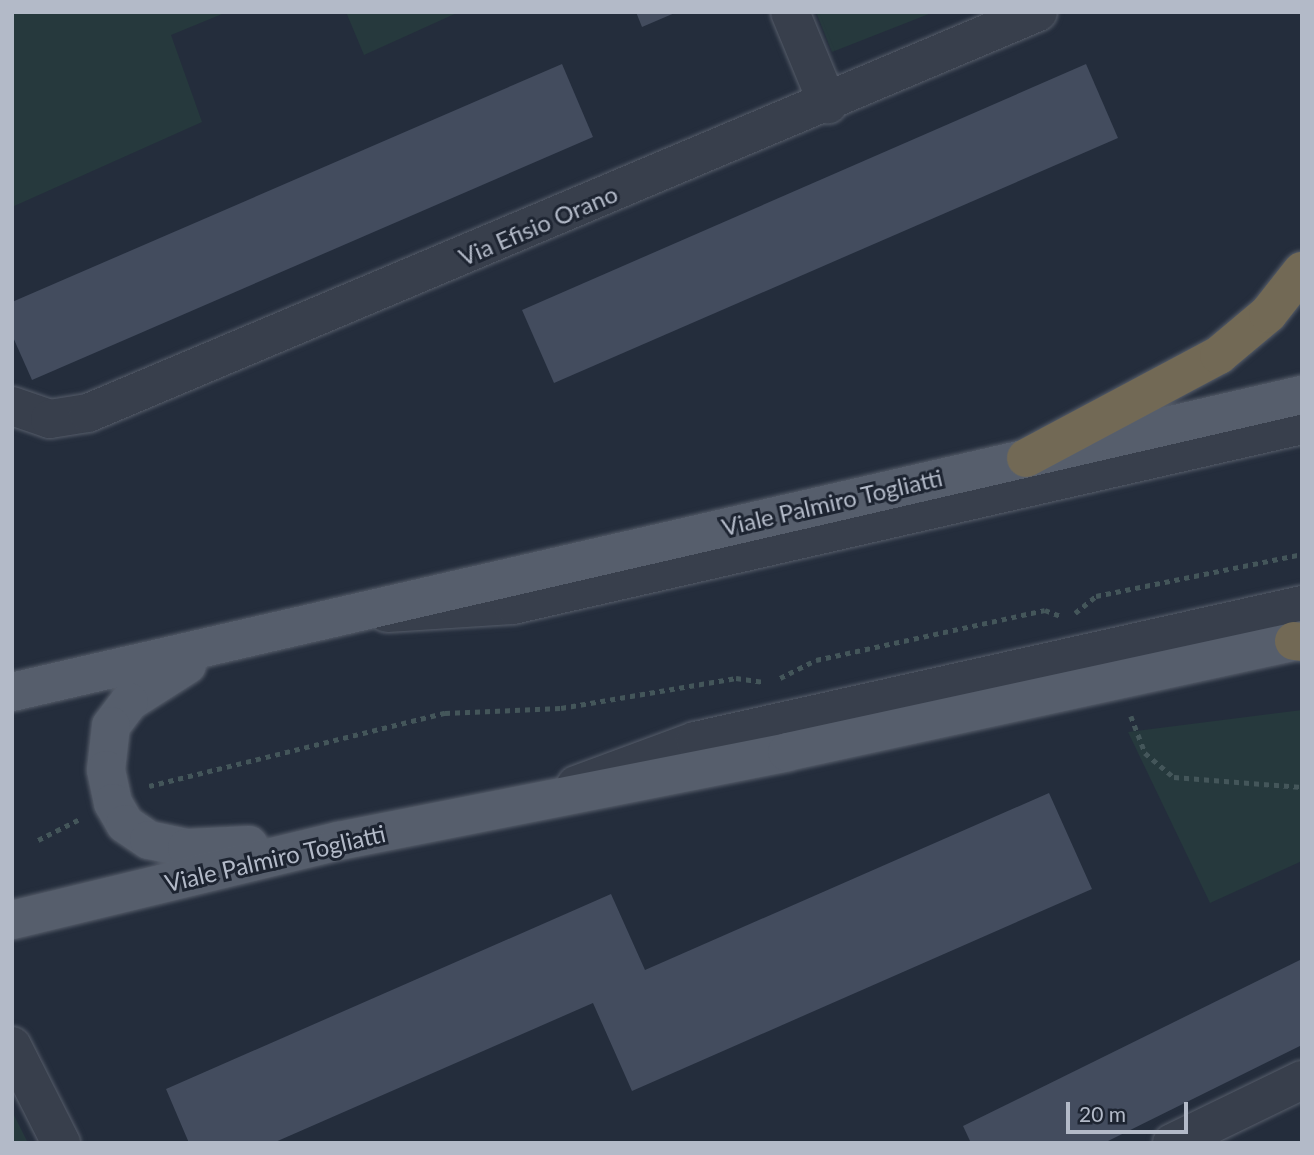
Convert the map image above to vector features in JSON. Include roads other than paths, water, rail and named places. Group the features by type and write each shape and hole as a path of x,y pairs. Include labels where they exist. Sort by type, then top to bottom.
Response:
{"highway":[{"path":"1026,458 1219,355 1268,314 1302,271"}],"main road":[{"name":"Viale Palmiro Togliatti","path":"12,692 213,649 1302,395"},
{"name":"Viale Palmiro Togliatti","path":"12,920 339,841 1122,679 1300,632"},
{"path":"213,649 148,688 117,716 106,751 113,803 136,833 166,845 339,841"}],"street":[{"path":"790,12 828,103"},
{"name":"Via Efisio Orano","path":"23,412 88,413 828,103 1038,12"},
{"name":"Viale Palmiro Togliatti","path":"364,613 513,605 1302,425"},
{"name":"Viale Palmiro Togliatti","path":"539,801 695,741 1300,632"},
{"path":"12,1046 61,1143"},
{"path":"1172,1143 1302,1080"}]}
